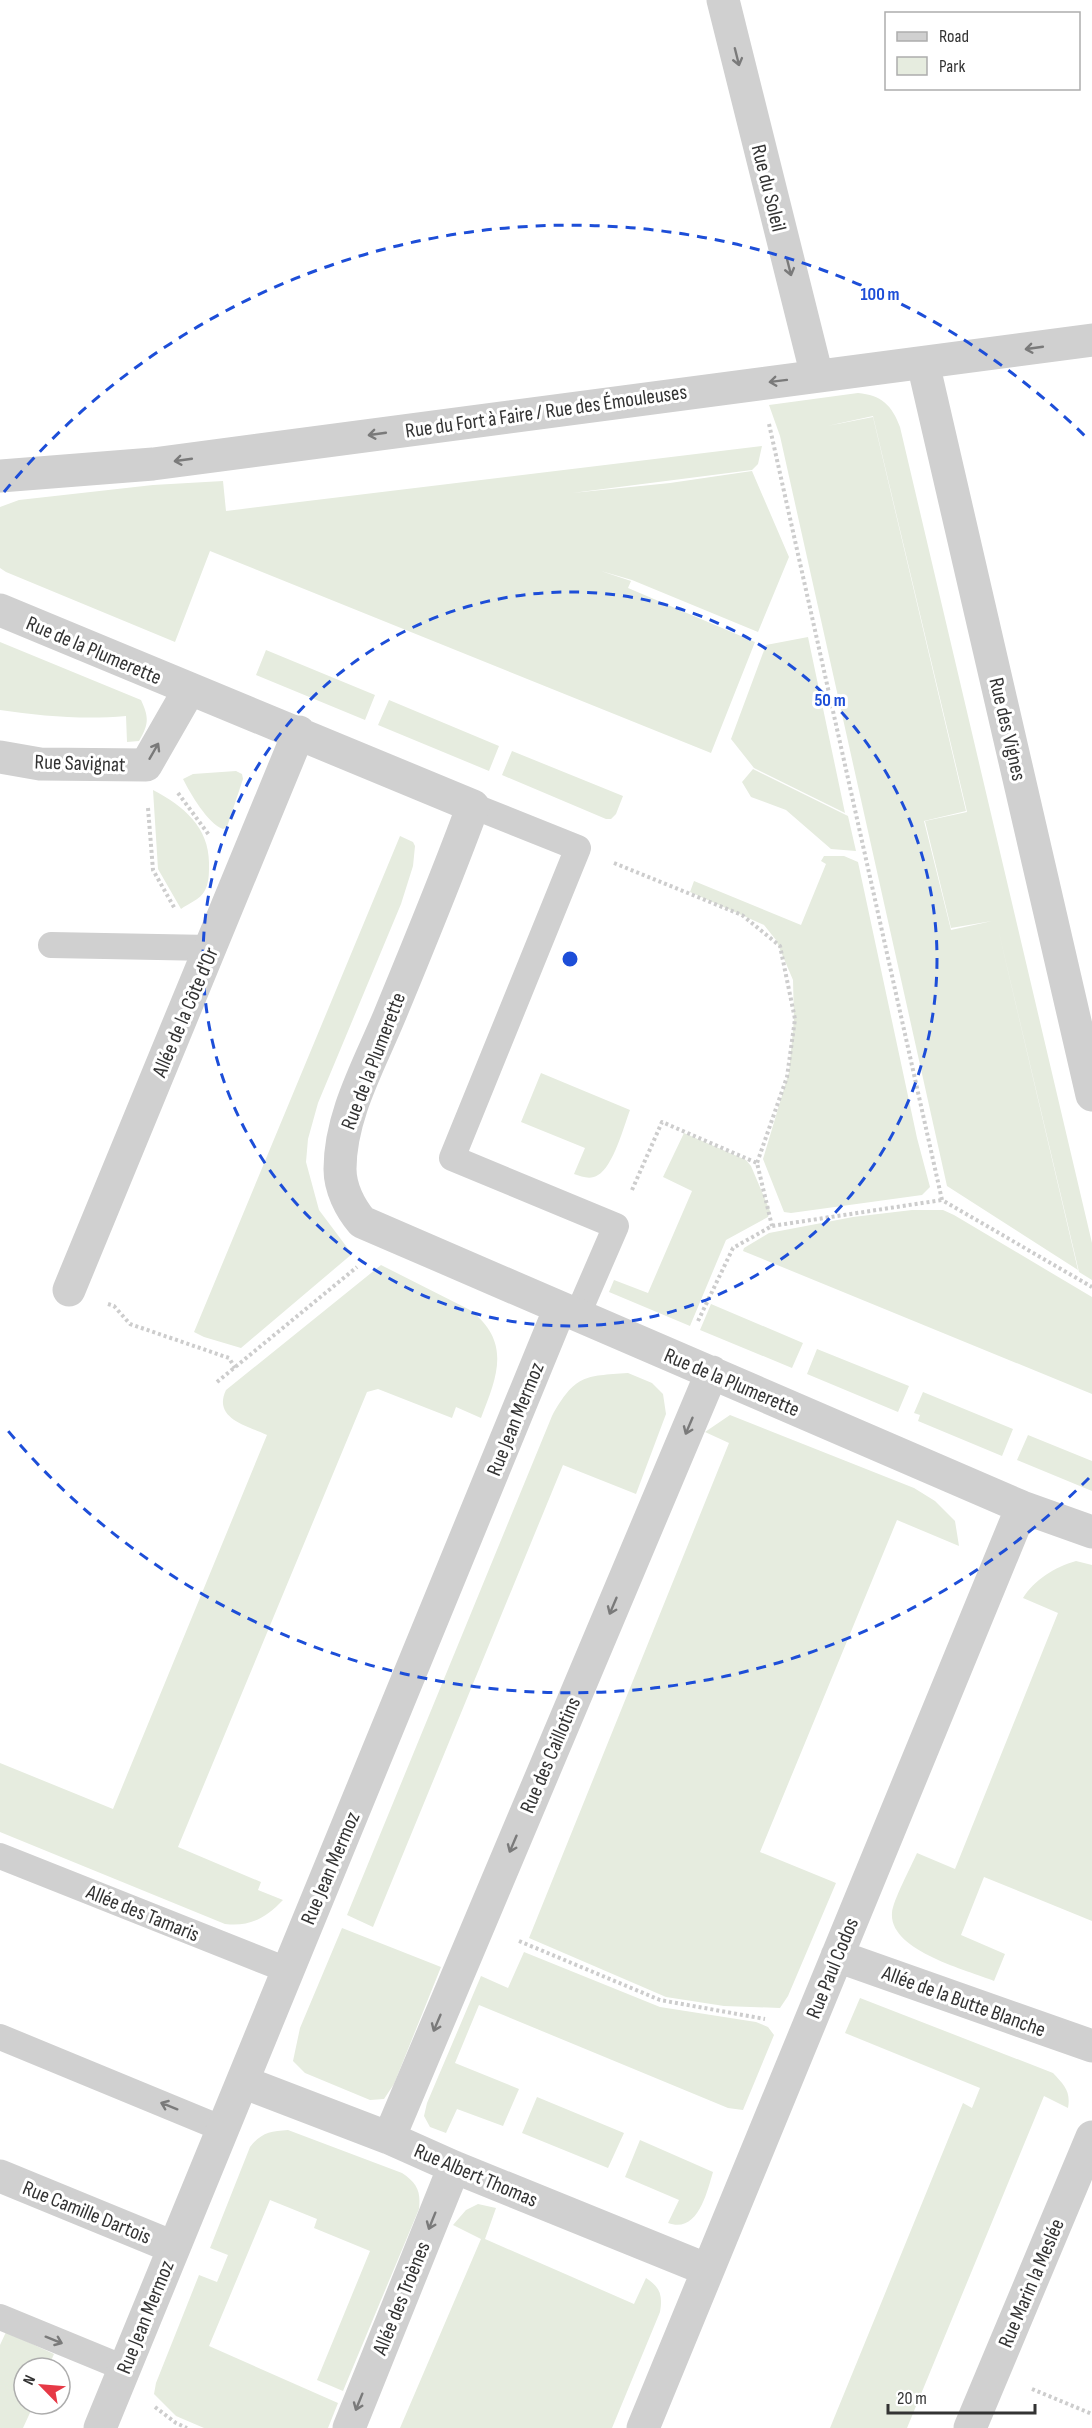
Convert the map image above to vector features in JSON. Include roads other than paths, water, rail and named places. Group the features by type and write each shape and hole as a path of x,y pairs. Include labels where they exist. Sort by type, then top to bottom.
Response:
{"street":[{"name":"Rue du Soleil","path":"723,0 817,376"},
{"name":"Rue du Fort à Faire / Rue des Émouleuses","path":"0,476 153,464 1092,340"},
{"name":"Rue des Vignes","path":"923,363 1085,1031 1092,1095"},
{"name":"Rue de la Plumerette","path":"0,610 473,806 451,866 358,1092 343,1138 340,1171 350,1206 362,1222 1022,1507 1092,1532"},
{"name":"Rue Savignat","path":"0,757 40,764 146,765 189,690"},
{"name":"Allée de la Côte d'Or","path":"70,1287 299,732"},
{"name":"Rue Jean Mermoz","path":"100,2428 287,1970 569,1312"},
{"name":"Rue des Caillotins","path":"389,2138 712,1372"},
{"name":"Rue Paul Codos","path":"643,2428 1022,1507"},
{"name":"Allée de la Butte Blanche","path":"837,1956 1092,2046"},
{"name":"Rue Albert Thomas","path":"243,2082 389,2138 454,2167 708,2270"},
{"name":"Rue Marin la Meslée","path":"970,2428 1092,2137"},
{"name":"Allée des Troènes","path":"349,2428 454,2167"},
{"name":"Rue Camille Dartois","path":"0,2176 173,2247"}],"lane":[{"path":"473,806 578,848 452,1158 616,1226 569,1312"},
{"path":"51,945 211,948"},
{"name":"Allée des Tamaris","path":"0,1856 287,1970"},
{"path":"0,2037 223,2129"},
{"path":"0,2317 124,2368"}]}
